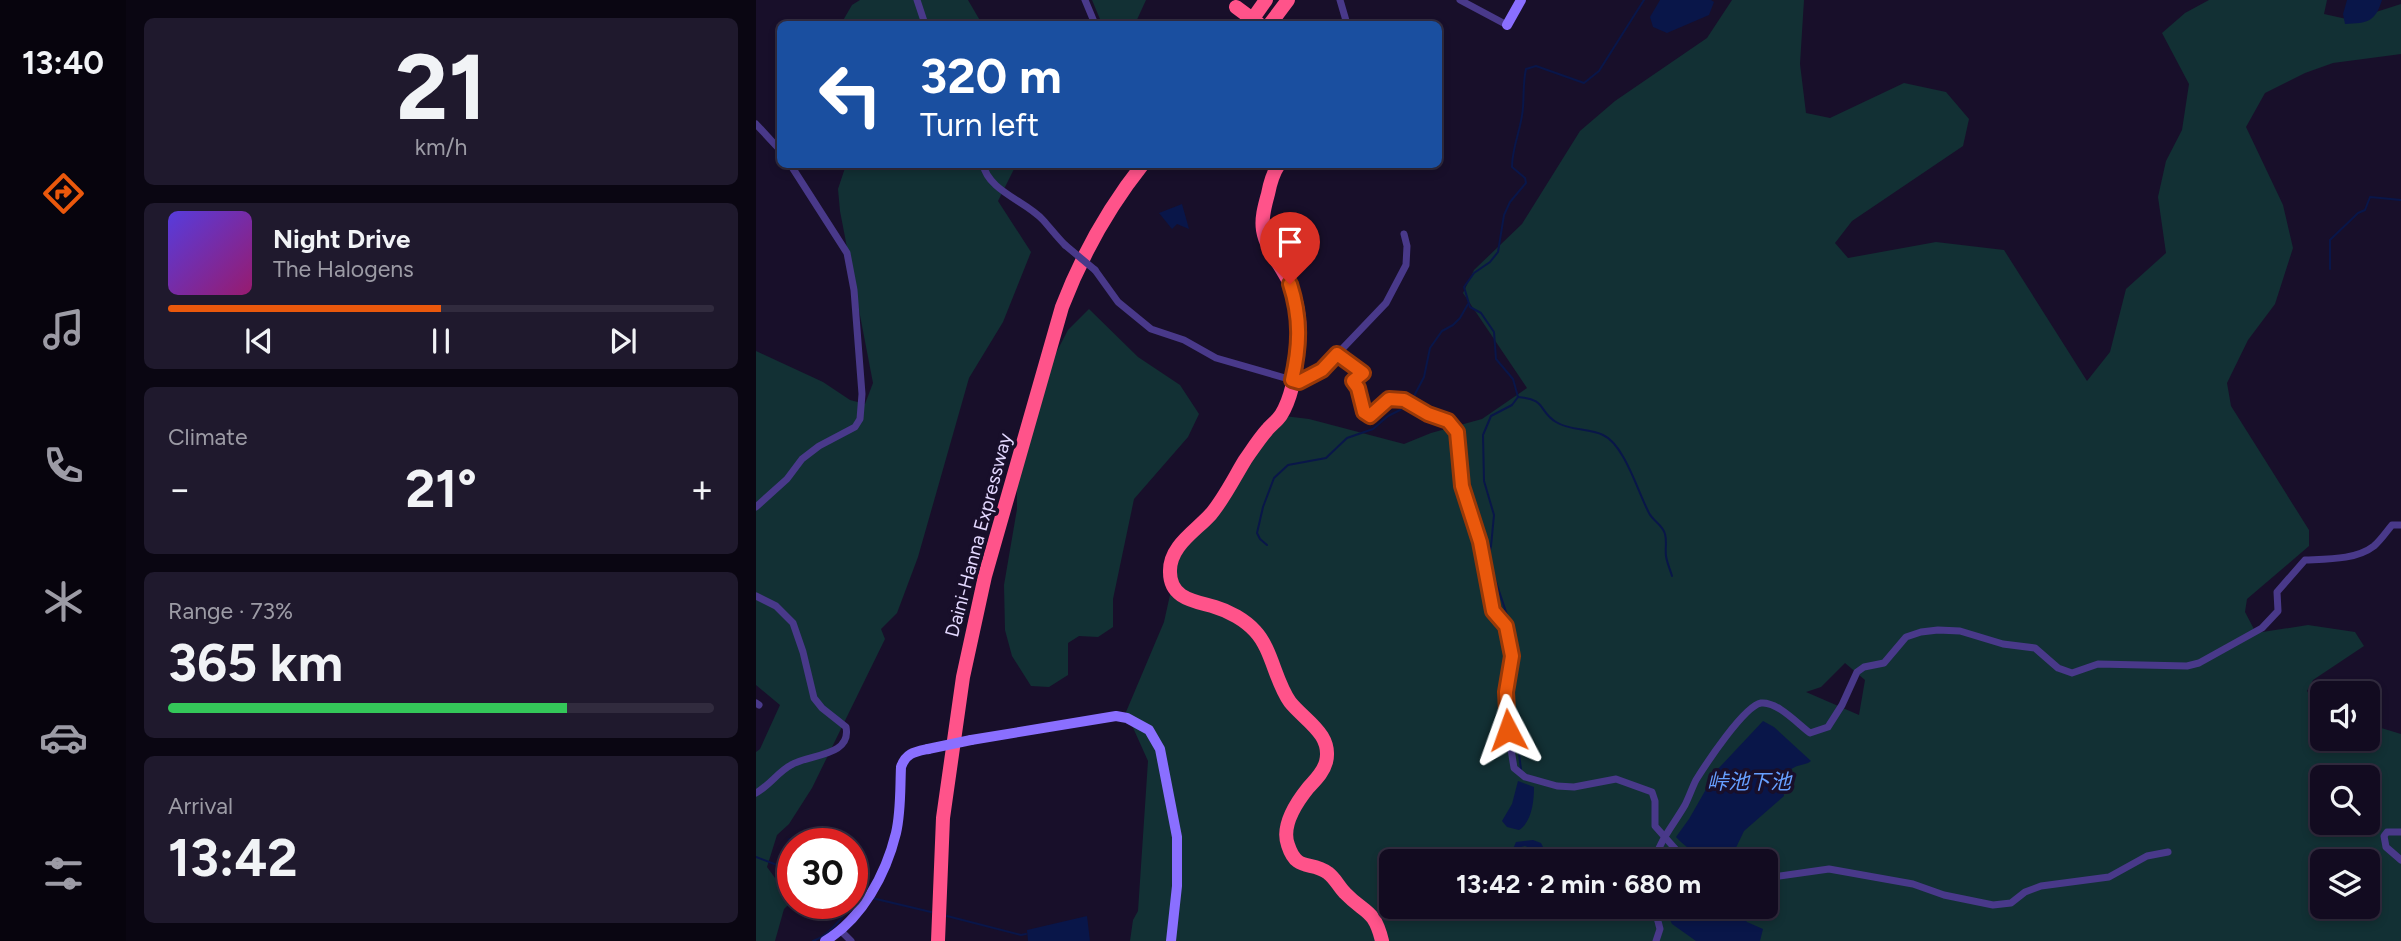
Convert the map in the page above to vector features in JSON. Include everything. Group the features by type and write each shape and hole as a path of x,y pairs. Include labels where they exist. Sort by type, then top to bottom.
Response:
{"highway":[{"path":"1243,21 1256,0"},
{"path":"1251,21 1266,0"},
{"path":"1262,21 1279,0"},
{"path":"1272,21 1288,0"},
{"path":"1234,4 1256,21"},
{"name":"Daini-Hanna Expressway","path":"929,941 931,860 940,768 954,674 976,574 1054,303 1070,264 1093,222 1128,168"},
{"name":"Daini-Hanna Expressway","path":"938,941 940,861 948,769 962,677 985,576 1062,307 1100,226 1140,168"},
{"path":"1277,168 1268,191 1263,229 1267,244 1290,284 1297,304 1299,344 1287,402 1212,513 1183,540 1172,561 1170,577 1175,590 1185,599 1224,610 1255,631 1290,701 1321,734 1326,751 1326,764 1300,799 1286,827 1285,836 1295,860 1328,872 1346,894 1370,912 1382,941"}],"street":[{"path":"917,0 924,21"},
{"path":"1085,0 1094,21"},
{"path":"1460,0 1507,25 1521,0"},
{"path":"1342,2 1346,21"},
{"path":"756,124 777,147"},
{"path":"756,507 787,478 802,459 819,446 855,427 863,406 854,290 847,253 793,168"},
{"path":"985,168 988,177 1042,219 1051,232 1095,270 1118,302 1151,329 1184,340 1216,358 1299,382 1322,370 1386,303 1406,265 1407,246 1404,234"},
{"path":"1337,354 1363,373 1353,381 1358,388 1364,412 1370,416 1389,399 1404,400 1428,414 1448,421 1457,432 1462,486 1480,542 1493,611 1506,626 1512,656 1505,710 1514,768 1525,777 1557,786 1574,787 1616,779 1652,792 1655,801 1655,826 1676,849"},
{"path":"1658,849 1712,755 1741,718 1755,705 1765,702 1776,706 1810,733 1828,727 1843,705 1857,672 1864,667 1884,663 1906,637 1938,630 1960,631 2003,644 2035,648 2058,668 2072,673 2098,664 2169,667 2199,663 2262,628 2278,611 2277,592 2305,560 2334,559 2358,554 2374,546 2392,524 2401,525"},
{"path":"756,596 776,606 793,623 814,698 846,727 848,734 837,749 788,766 772,784 756,793"},
{"path":"825,941 841,930 865,902 887,860 896,832 904,758 928,749 971,740 1116,716 1127,718 1149,730 1160,749 1177,837 1177,886 1171,941"},
{"path":"2401,832 2387,832 2384,836 2386,847 2401,860"},
{"path":"1778,876 1829,869 1913,884 1944,895 1993,905 2011,903 2025,892 2041,886 2109,877 2147,856 2168,852"},
{"path":"1656,941 1660,929 1657,919"},
{"path":"841,930 851,941"}],"green space":[{"path":"860,0 968,0 980,21 843,21 852,5"},
{"path":"1092,0 1146,0 1136,21 1101,21"},
{"path":"1732,0 1804,0 1800,64 1806,113 1830,118 1904,83 1946,92 1969,119 1963,146 1852,221 1835,243 1848,258 1936,242 2004,250 2087,381 2110,352 2126,289 2166,253 2158,197 2166,161 2182,130 2189,84 2162,33 2185,13 2209,0 2327,0 2324,14 2351,20 2401,4 2401,54 2333,63 2305,73 2265,93 2246,127 2283,205 2293,248 2275,304 2248,340 2227,383 2231,406 2309,530 2309,546 2247,599 2245,612 2256,633 2308,625 2355,632 2364,646 2310,681 2307,691 2310,695 2310,751 2380,751 2380,728 2401,734 2401,941 1130,941 1133,920 1138,911 1148,761 1126,712 1164,622 1178,559 1284,416 1309,419 1404,444 1431,433 1482,419 1527,388 1463,293 1474,270 1522,224 1580,131 1615,101 1707,38","holes":["1845,663 1865,680 1859,715 1806,692 1821,687"]},
{"path":"845,168 1014,168 998,201 1031,252 1003,322 969,378 918,557 897,613 881,629 885,639 812,788 789,824 785,828 777,828 767,867 777,881 777,919 781,919 775,941 756,941 756,752 760,749 780,705 756,685 756,351 823,382 850,400 865,404 873,383 838,189"},
{"path":"1089,309 1138,357 1180,385 1199,414 1188,437 1134,499 1113,599 1113,627 1098,637 1079,636 1068,643 1068,675 1049,687 1031,686 1012,656 1005,630 1004,585 1017,509 1017,468 1047,370 1068,330"}],"water":[{"path":"1660,0 1714,2 1709,15 1667,33 1653,27 1650,17"},
{"path":"2347,0 2382,0 2370,20 2345,24 2343,14"},
{"path":"1182,204 1189,229 1177,224 1172,229 1159,213"},
{"name":"峠池下池","path":"1763,721 1774,727 1811,761 1788,772 1784,783 1784,796 1744,831 1735,849 1690,849 1676,837 1717,770"},
{"path":"1518,781 1534,787 1529,817 1519,830 1507,827 1502,821 1512,804"},
{"path":"1533,840 1541,843 1544,849 1525,846 1513,849 1516,842"},
{"path":"1087,916 1090,941 1028,941 1027,930"},
{"path":"1670,919 1744,919 1763,929 1760,941 1696,941 1672,924"}],"waterway":[{"path":"1521,769 1517,739 1510,724 1519,651 1488,558 1494,515 1484,481 1483,435 1491,416 1512,405 1518,397 1513,379 1496,359 1494,332 1481,313 1470,307 1464,287 1474,273 1490,262 1498,252 1504,215 1510,202 1526,183 1525,178 1512,167 1522,115 1526,69 1536,66 1584,83 1599,71 1644,0"},
{"path":"2330,269 2330,240 2358,213 2365,210 2370,197 2401,200"},
{"path":"1413,398 1424,377 1430,348 1442,331 1460,318 1468,304"},
{"path":"1518,397 1534,400 1550,418 1561,425 1603,435 1618,448 1649,513 1664,531 1666,559 1672,576"},
{"path":"1267,545 1257,533 1274,478 1288,465 1326,458 1347,438 1373,429 1388,416 1408,406"},
{"path":"756,857 777,865"},
{"path":"872,898 931,912"},
{"path":"947,916 1026,934"},
{"path":"813,941 828,932 840,919"}],"route":[{"path":"1290,284 1297,304 1299,325 1299,344 1292,380 1299,382 1322,370 1337,354 1363,373 1353,381 1358,388 1364,412 1370,416 1389,399 1404,400 1428,414 1448,421 1457,432 1462,486 1480,542 1493,611 1506,626 1512,656 1505,710 1508,730"}]}
